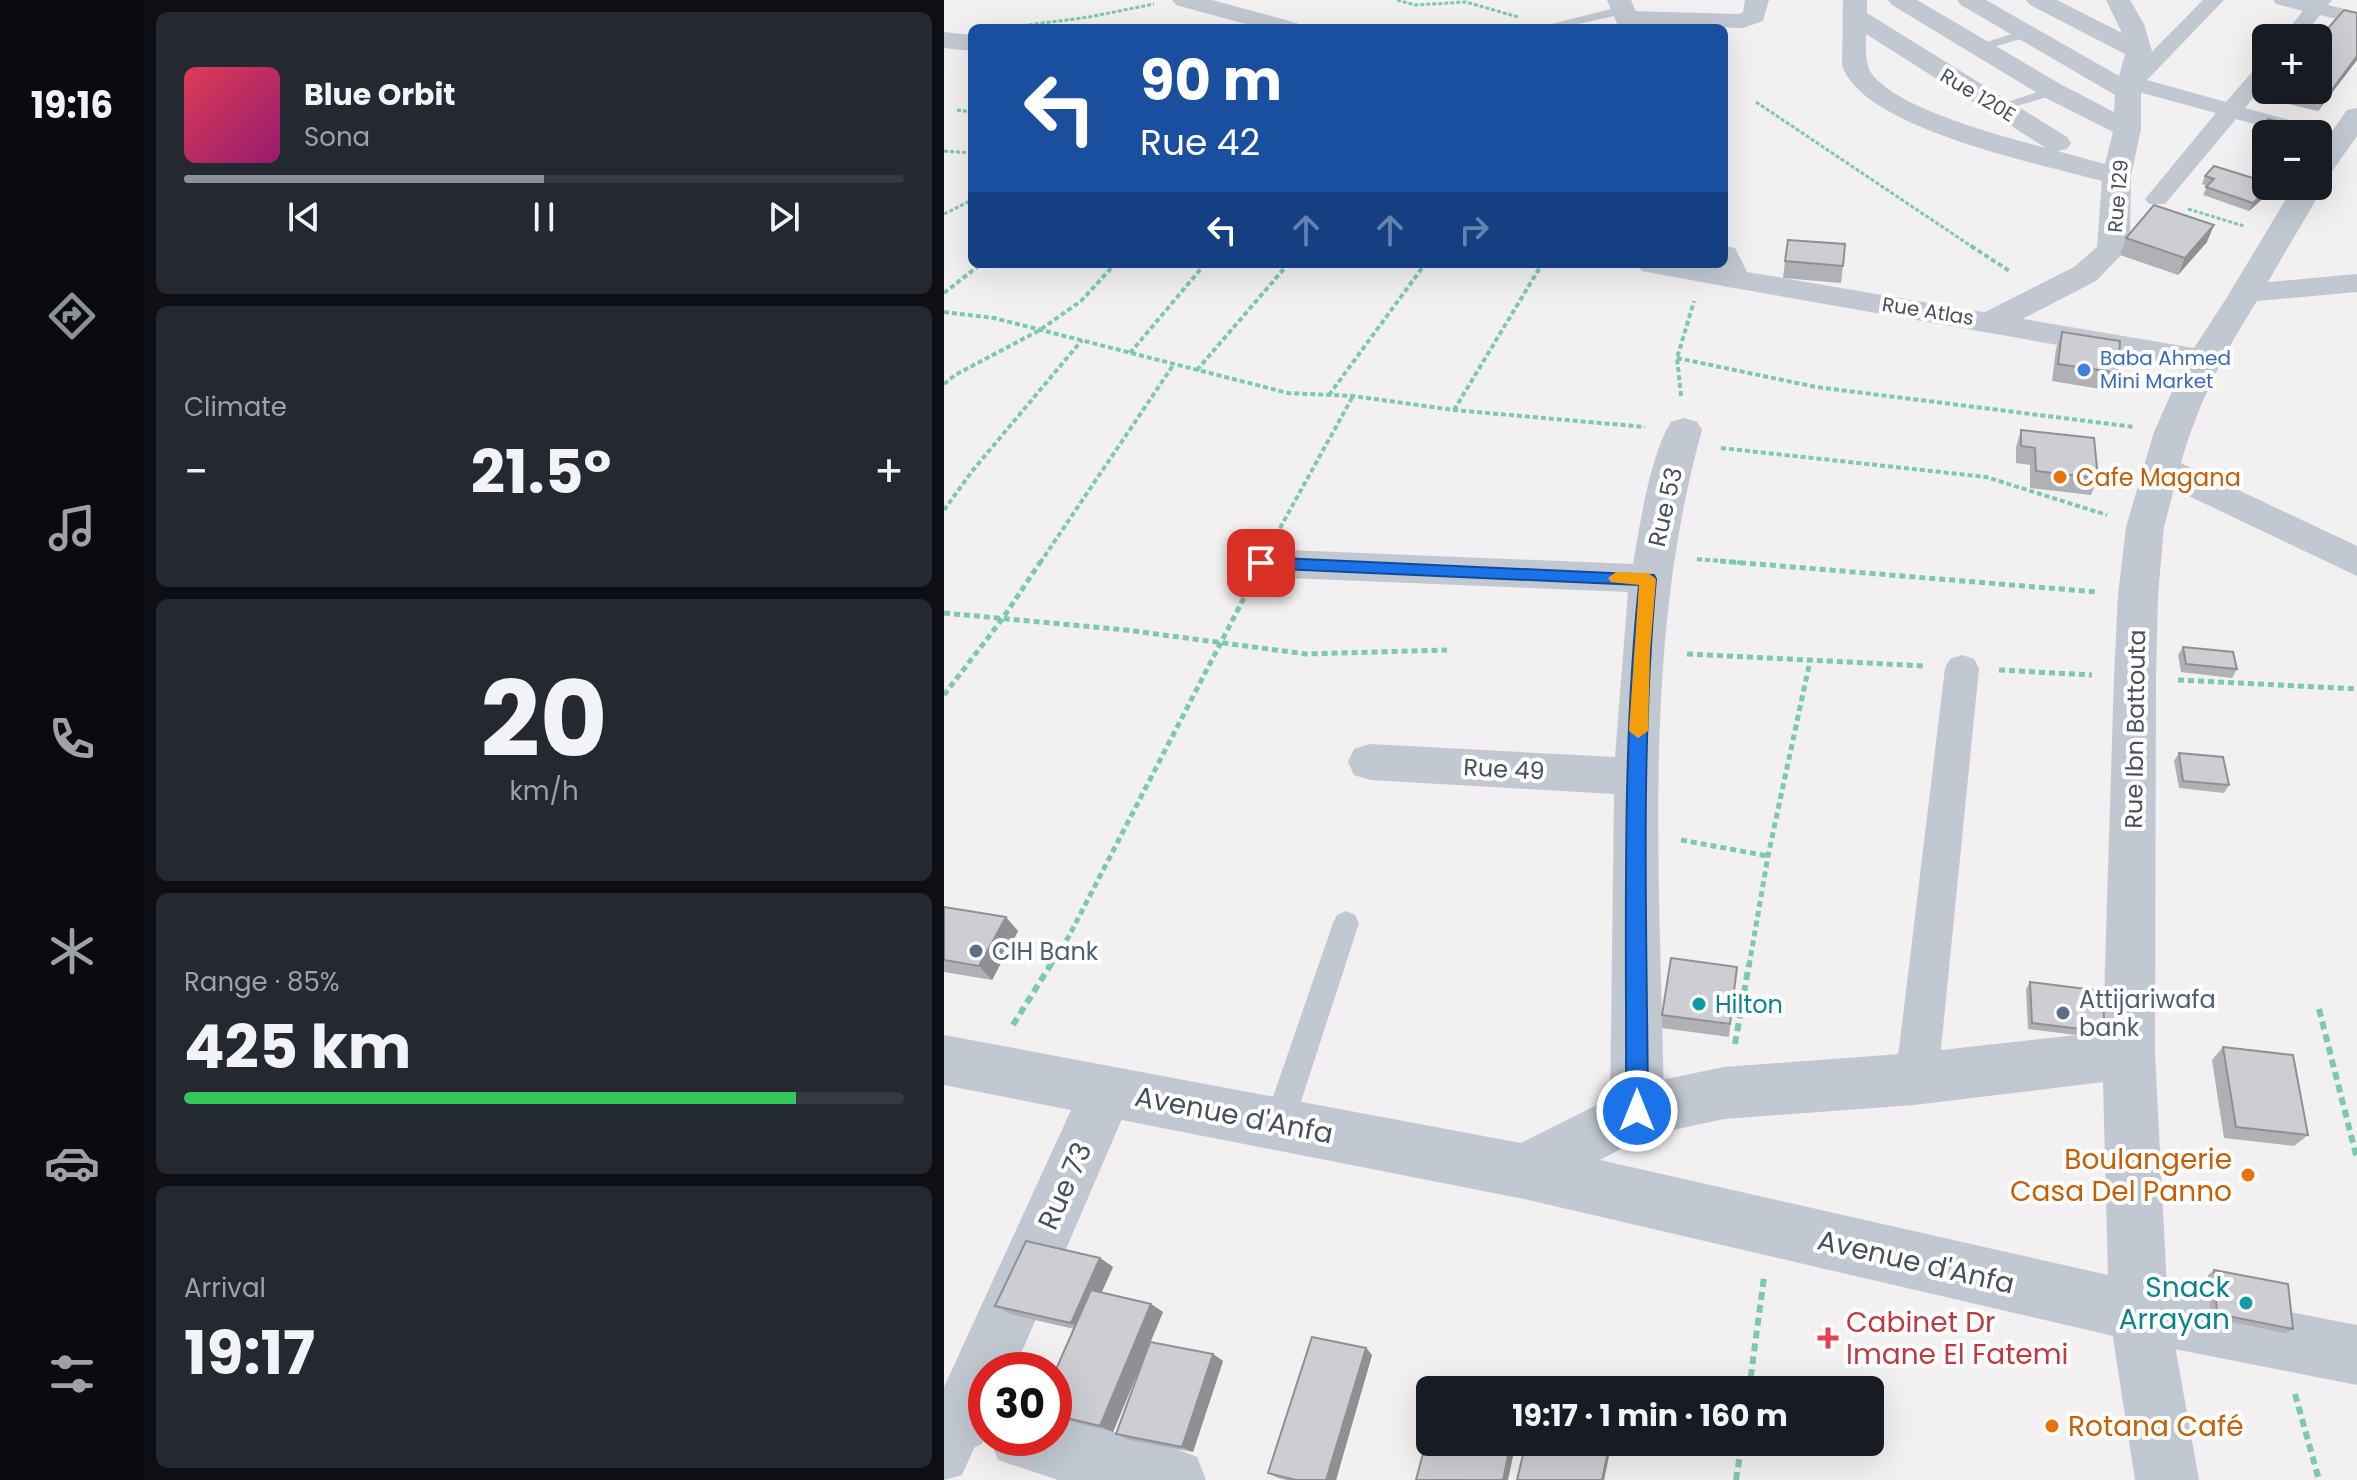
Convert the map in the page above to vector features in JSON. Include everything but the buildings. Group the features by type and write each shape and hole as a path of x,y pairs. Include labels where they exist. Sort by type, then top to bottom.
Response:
{"street":[{"path":"1625,14 1743,21 1754,16 1757,0"},
{"path":"1900,0 2053,91 2127,129"},
{"path":"1969,0 2130,88 2263,120"},
{"path":"2038,0 2139,51"},
{"path":"2118,0 2132,24 2139,51"},
{"path":"2130,88 2214,0"},
{"path":"2283,0 2319,4 2357,18"},
{"path":"1172,1 1271,24"},
{"path":"2303,24 2319,4"},
{"path":"1856,8 1854,60 1859,75 1868,88 1891,104 1956,129 2109,173"},
{"name":"Rue 120E","path":"1856,8 1999,107 2109,173"},
{"path":"944,40 968,43"},
{"name":"Rue 129","path":"1991,322 2094,268 2111,250 2115,236 2109,173 2127,129 2130,88 2139,51"},
{"path":"2157,199 2252,85"},
{"path":"2332,139 2357,116"},
{"name":"Rue Ibn Battouta","path":"2167,1480 2139,1312 2129,1054 2135,677 2138,595 2145,527 2167,450 2212,344 2270,311 2277,236 2300,200"},
{"name":"Rue Atlas","path":"1720,269 1991,322 2212,344"},
{"path":"2270,311 2357,283"},
{"path":"2270,311 2357,312"},
{"name":"Rue 53","path":"1637,1111 1637,777 1641,652 1665,568 1682,437"},
{"path":"2167,450 2357,562"},
{"path":"1261,563 1665,568"},
{"path":"1914,1079 1920,1049 1962,668"},
{"name":"Rue 49","path":"1370,762 1637,777"},
{"path":"1524,1171 1637,1111 1724,1093 1914,1079 2129,1054"},
{"name":"Avenue d'Anfa","path":"965,1064 1524,1171 2139,1312 2357,1355"},
{"name":"Rue 73","path":"958,1431 1107,1091"},
{"path":"1072,1452 1174,1480"}],"lane":[{"path":"1567,24 1625,14"},
{"path":"1979,47 2026,33"},
{"path":"1999,107 2053,91"},
{"path":"1279,1123 1346,923"}],"path":[{"path":"1397,0 1408,4 1447,1 1478,4 1533,24"},
{"path":"1036,24 1172,1"},
{"path":"1756,102 2045,294"},
{"path":"957,110 968,111"},
{"path":"944,151 968,153"},
{"path":"2157,199 2277,236"},
{"path":"944,214 968,202"},
{"path":"944,293 976,268"},
{"path":"944,384 955,375 1040,330 1081,301 1111,268"},
{"path":"1130,353 1202,268"},
{"path":"1197,370 1285,268"},
{"path":"1329,395 1422,268"},
{"path":"1454,410 1540,268"},
{"path":"1720,269 1677,358 1816,387 2167,450"},
{"path":"944,312 994,318 1288,393 1353,396 1986,477 2145,527"},
{"path":"944,510 973,470 1082,340"},
{"path":"944,695 1003,618 1174,364"},
{"path":"965,1064 1069,936 1153,770 1223,643 1261,563 1353,396"},
{"path":"1665,568 2138,595"},
{"path":"944,613 1306,654 1447,650"},
{"path":"1709,655 2357,689"},
{"path":"1724,1093 1768,856 1810,661"},
{"path":"1637,832 1768,856"},
{"path":"2319,1009 2357,1159"},
{"path":"1751,1376 1770,1229"},
{"path":"2279,1339 2319,1480"},
{"path":"1736,1480 1740,1456"}],"slow traffic":[{"path":"1616,578 1648,579 1638,731"}],"place":[{"name":"Baba Ahmed Mini Market","path":"2084,370"},
{"name":"Cafe Magana","path":"2060,477"},
{"name":"CIH Bank","path":"976,951"},
{"name":"Hilton","path":"1699,1004"},
{"name":"Attijariwafa bank","path":"2063,1013"},
{"name":"Boulangerie Casa Del Panno","path":"2248,1175"},
{"name":"Snack Arrayan","path":"2246,1303"},
{"name":"Cabinet Dr Imane El Fatemi","path":"1828,1338"},
{"name":"Rotana Café","path":"2052,1426"}],"route":[{"path":"1261,563 1648,579 1641,652 1637,777 1637,1111"}]}
